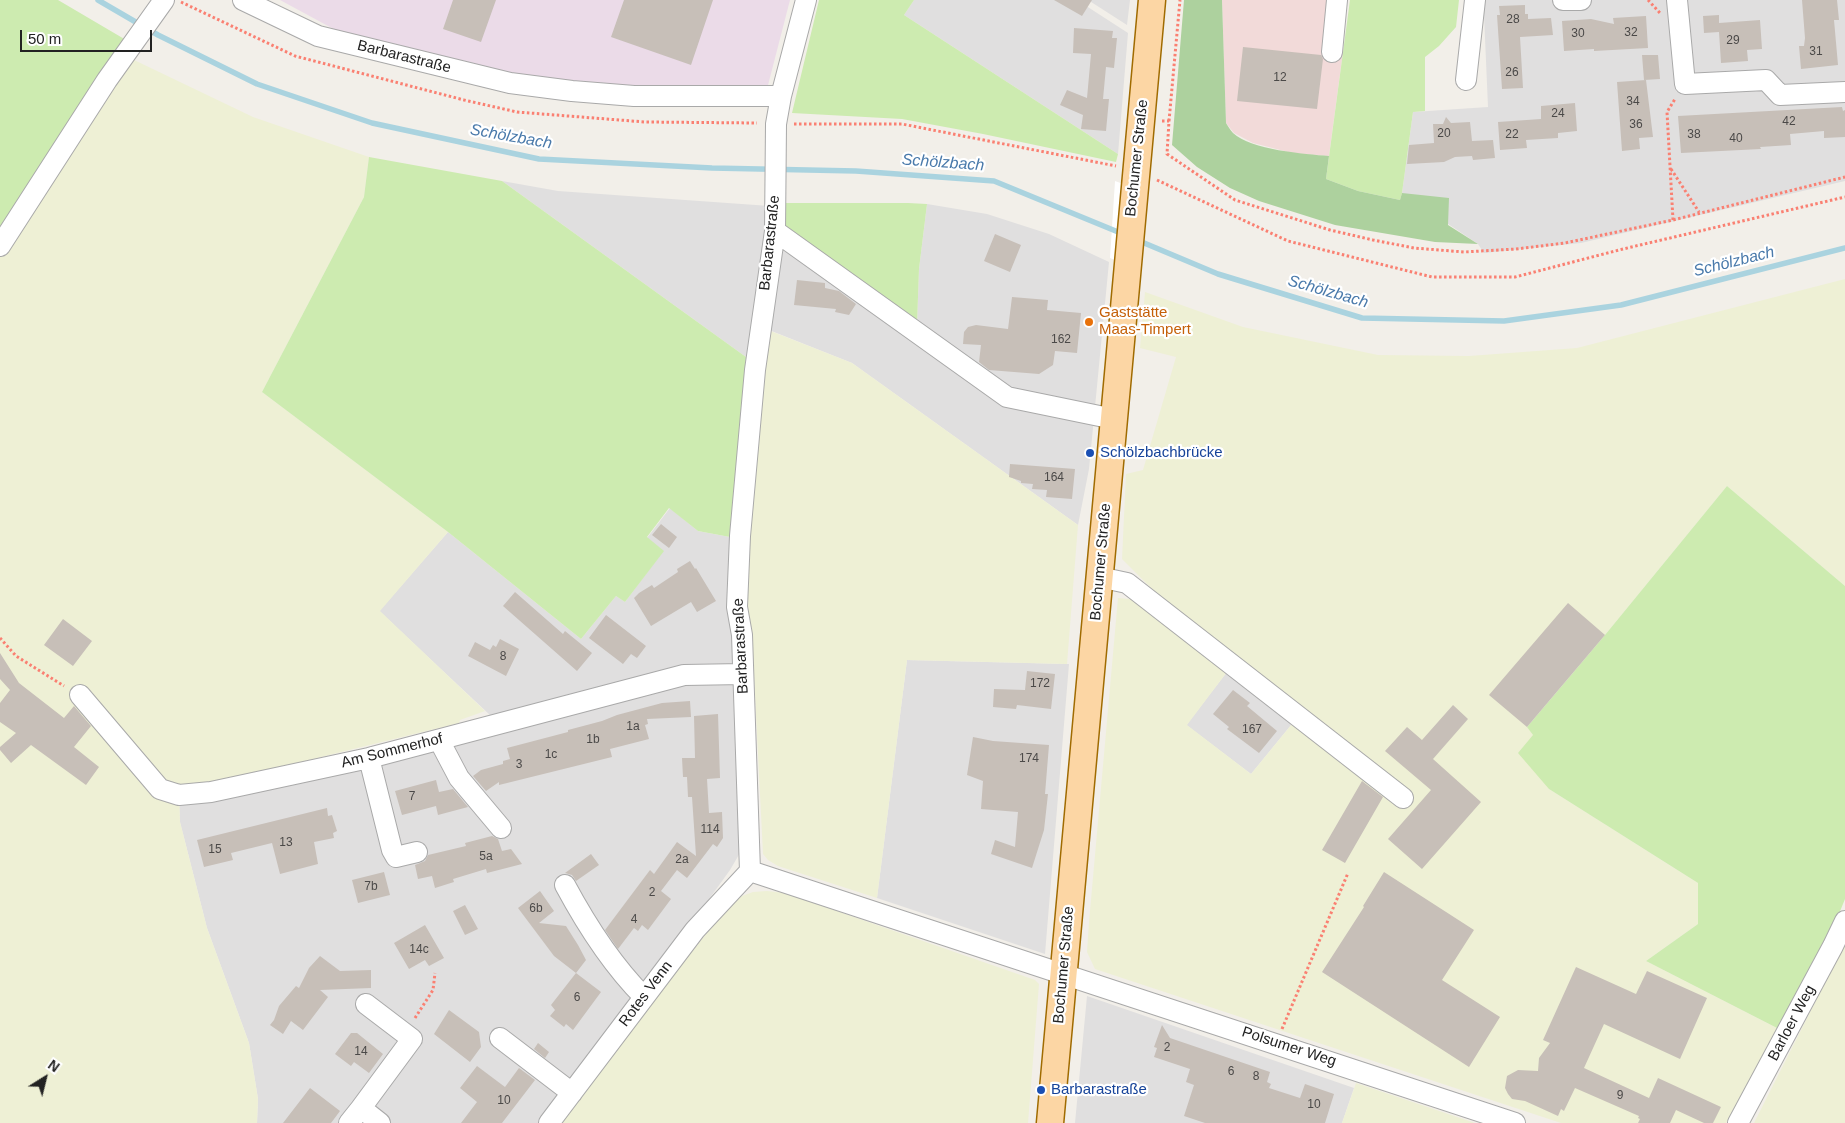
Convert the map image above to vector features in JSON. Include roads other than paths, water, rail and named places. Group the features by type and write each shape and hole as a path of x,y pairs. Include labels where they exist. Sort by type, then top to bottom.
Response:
{"main road":[{"name":"Bochumer Straße","path":"1050,1123 1062,973 1114,419 1127,265 1131,175 1142,120 1152,0"}],"street":[{"name":"Barbarastraße","path":"243,0 318,36 510,83 634,96 781,96"},
{"name":"Barbarastraße","path":"750,871 744,674 738,607 740,536 755,370 774,231 776,202 775,133 781,96 806,0"},
{"path":"1332,52 1337,0"},
{"path":"1466,80 1475,0"},
{"path":"1563,0 1581,0"},
{"path":"1677,0 1685,84 1766,80 1780,95 1845,92"},
{"path":"0,246 64,144 161,6"},
{"path":"774,231 1006,397 1114,419"},
{"path":"1099,577 1128,583 1403,798"},
{"name":"Am Sommerhof","path":"80,695 160,789 179,795 211,792 369,758 684,675 744,674"},
{"path":"439,740 459,778 500,828"},
{"path":"369,758 392,850 396,858 417,852"},
{"path":"750,871 1062,973"},
{"name":"Rotes Venn","path":"549,1123 694,930 750,871"},
{"path":"565,885 602,947 630,983 644,996"},
{"name":"Barloer Weg","path":"1738,1123 1834,946 1845,921"},
{"name":"Polsumer Weg","path":"1062,973 1515,1123"},
{"path":"366,1004 412,1039 355,1115 380,1123"},
{"path":"500,1038 572,1093"}],"waterway":[{"name":"Schölzbach","path":"98,0 158,35 257,84 372,123 539,159 712,168 856,171 994,181 1123,234"},
{"name":"Schölzbach","path":"1137,240 1218,274 1362,318 1504,321 1621,305 1845,248"}],"place":[{"name":"Gaststätte Maas-Timpert","path":"1089,322"},
{"name":"Schölzbachbrücke","path":"1090,453"},
{"name":"Barbarastraße","path":"1041,1090"}]}
